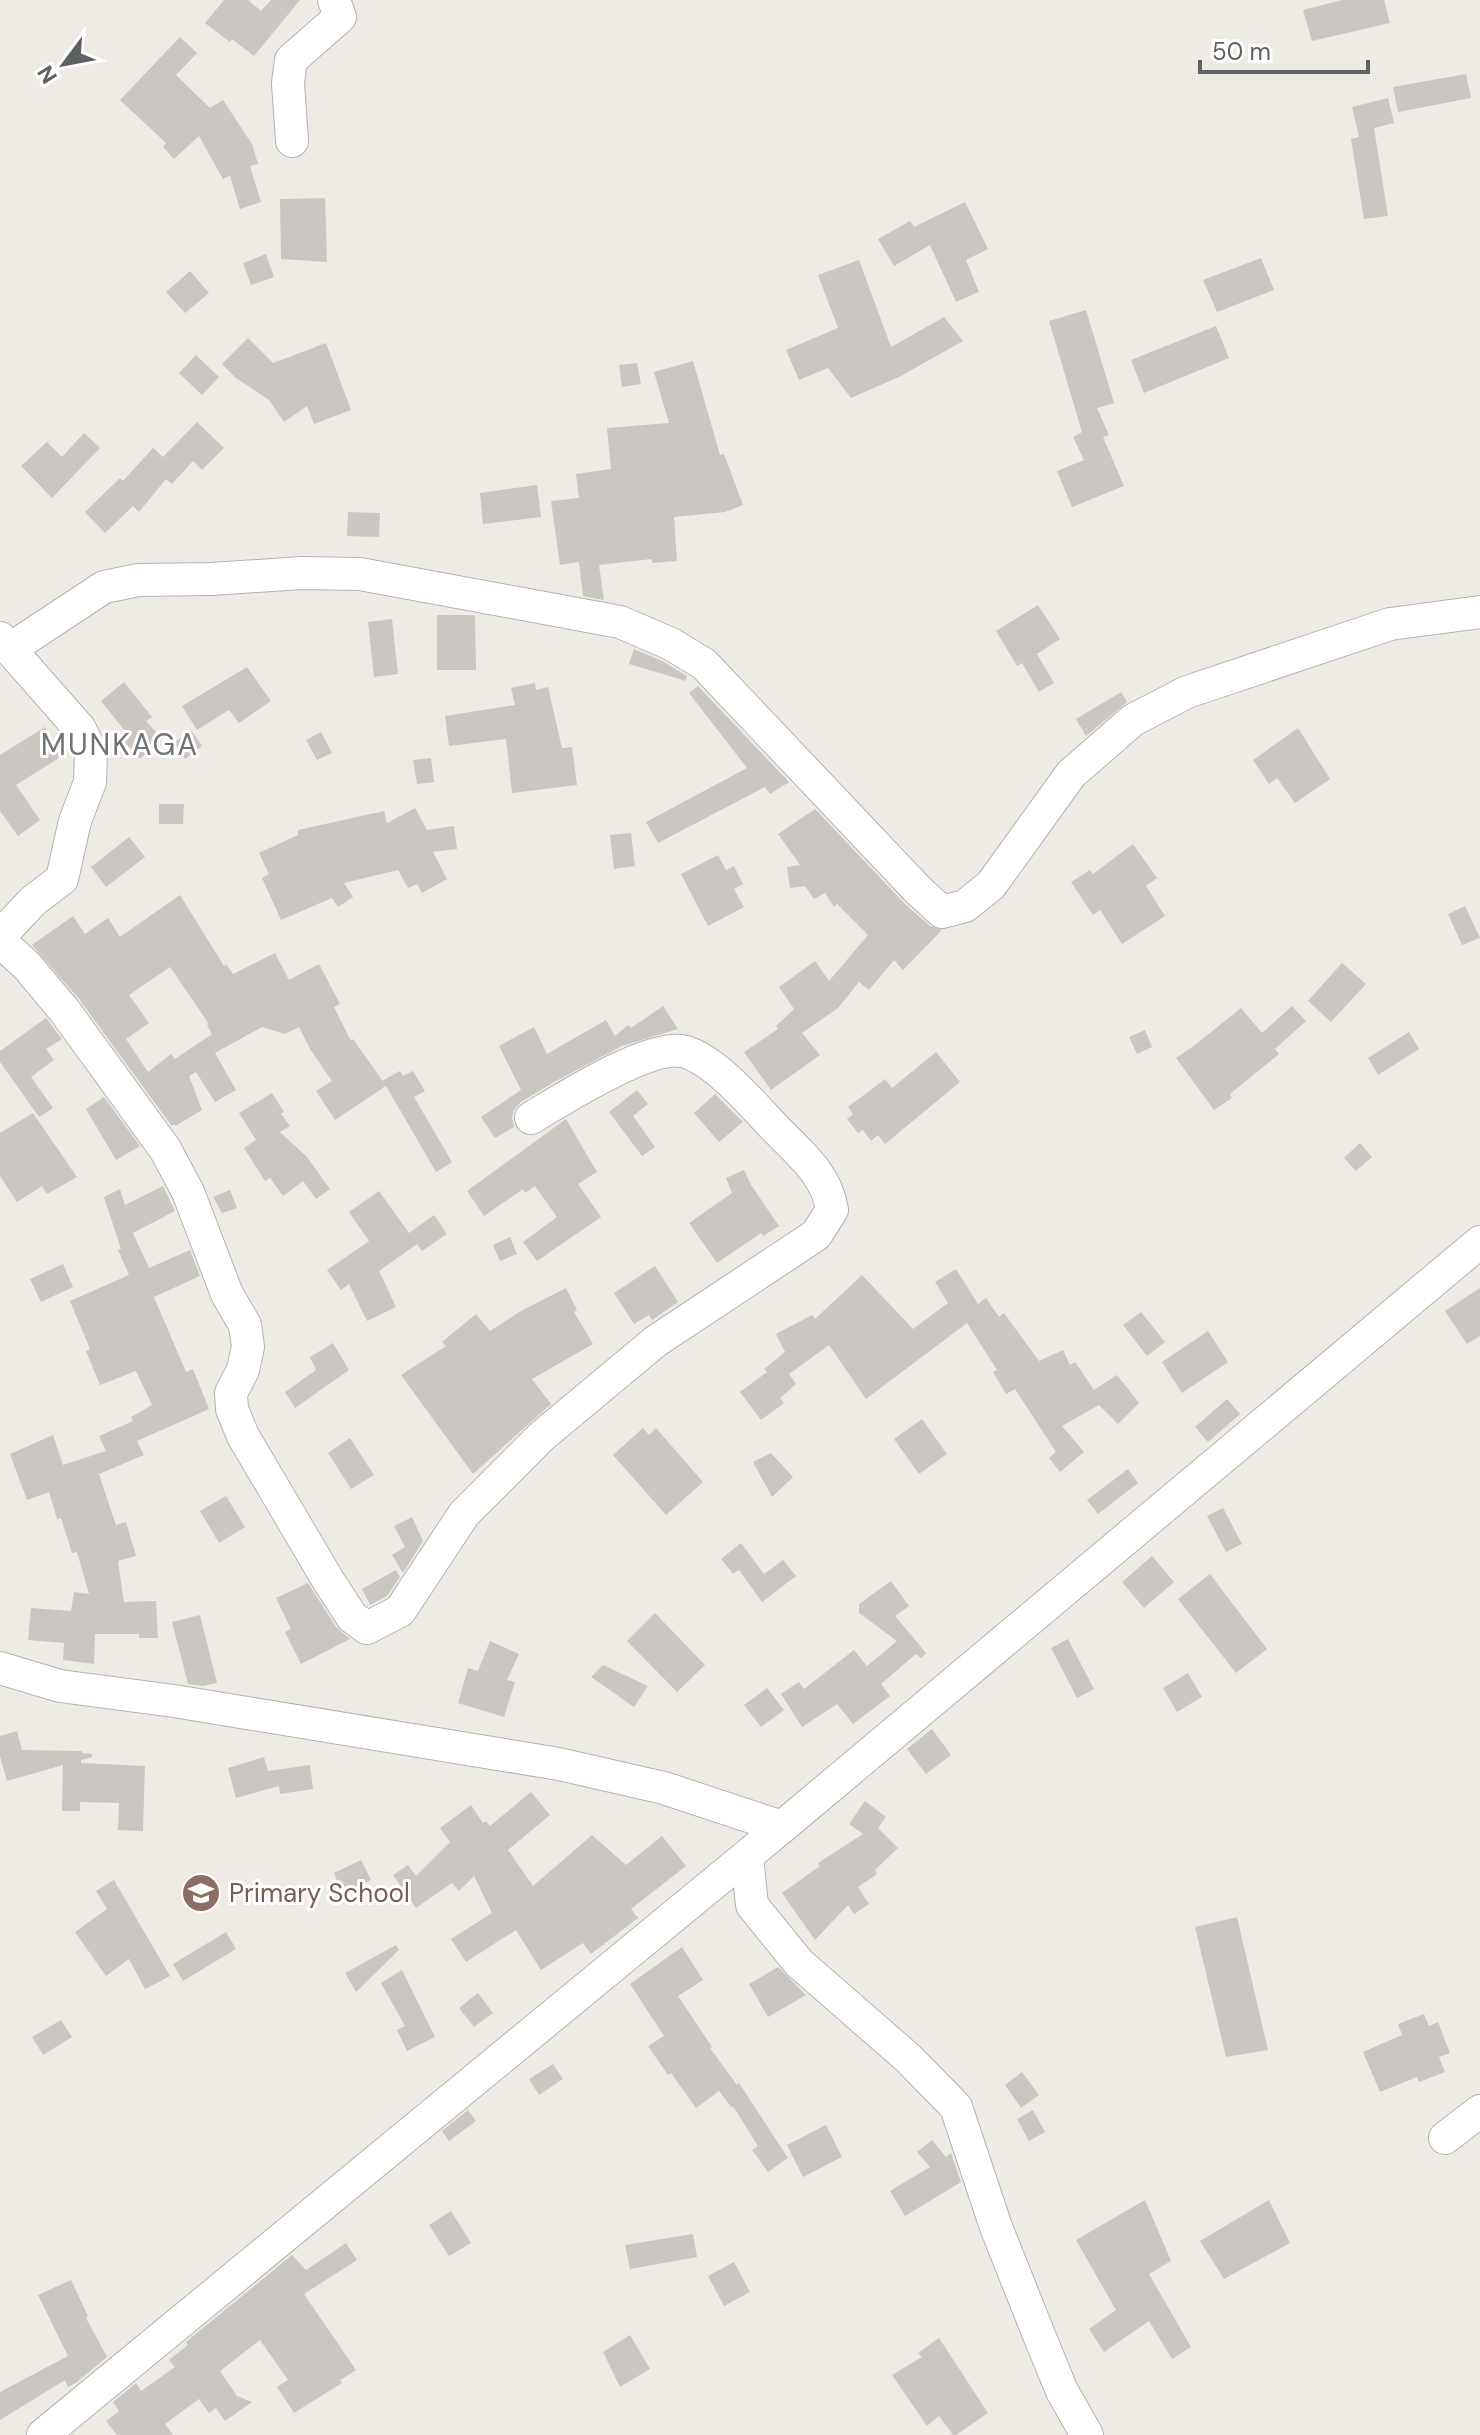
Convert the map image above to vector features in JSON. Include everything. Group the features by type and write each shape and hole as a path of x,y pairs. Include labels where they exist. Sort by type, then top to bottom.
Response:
{"street":[{"path":"292,141 288,83 291,60 340,17 334,0"},
{"path":"531,1118 600,1077 653,1055 685,1051 724,1075 823,1179 832,1210 816,1235 656,1341 542,1436 464,1514 400,1611 367,1628 352,1617 328,1580 243,1436 232,1409 231,1393 243,1370 248,1347 245,1325 227,1294 188,1192 165,1149 64,1010 0,939 33,901 62,879 75,821 90,782 91,752 80,729 5,644 104,587 138,580 302,573 360,574 620,622 671,644 704,664 907,879 942,912 965,906 991,885 1071,774 1133,720 1187,692 1390,624 1480,612"},
{"path":"43,2435 782,1827 1480,1242"},
{"path":"0,1668 60,1686 174,1701 559,1764 664,1788 782,1827"},
{"path":"747,1856 752,1905 799,1963 908,2058 956,2107 996,2227 1039,2335 1062,2391 1087,2435"},
{"path":"1445,2138 1480,2111"}],"building":[{"path":"224,0 248,0 261,11 271,0 300,0 254,56 205,23"},
{"path":"1342,0 1384,0 1390,23 1312,41 1303,10"},
{"path":"180,37 197,53 176,75 210,108 223,100 252,144 258,164 250,166 261,202 240,209 230,176 223,179 199,136 174,159 163,147 166,143 120,100"},
{"path":"1466,74 1471,98 1398,112 1393,87"},
{"path":"1388,98 1394,123 1374,128 1388,216 1364,219 1351,139 1359,137 1352,107"},
{"path":"325,198 327,262 281,259 280,199"},
{"path":"965,202 988,249 966,260 979,292 956,302 930,245 894,266 878,239 910,221 914,227"},
{"path":"266,254 274,277 251,285 243,263"},
{"path":"1261,258 1274,290 1217,312 1203,280"},
{"path":"859,260 891,347 944,317 963,341 901,376 851,398 828,368 799,380 786,350 838,328 818,275"},
{"path":"190,271 209,293 185,313 166,292"},
{"path":"1086,310 1114,403 1097,408 1109,435 1103,437 1124,486 1072,507 1057,471 1084,460 1073,437 1082,432 1049,321"},
{"path":"1216,326 1229,358 1144,393 1131,360"},
{"path":"248,338 273,363 326,343 351,410 314,424 307,406 284,422 269,400 236,378 222,364"},
{"path":"196,355 219,377 202,395 179,373"},
{"path":"693,361 720,455 724,454 743,505 725,512 674,517 677,561 652,563 652,559 599,565 604,600 583,596 579,562 560,565 551,501 579,498 576,474 611,469 607,428 669,423 654,372"},
{"path":"637,363 641,384 622,387 619,365"},
{"path":"197,422 224,448 202,470 193,461 172,484 166,479 139,512 133,506 105,533 85,512 120,478 123,481 153,448 163,457"},
{"path":"84,433 100,448 52,498 21,466 47,442 62,457"},
{"path":"537,485 541,517 483,524 480,493"},
{"path":"348,512 380,513 379,537 347,536"},
{"path":"1038,605 1060,639 1037,654 1054,683 1039,692 1022,663 1017,666 996,631"},
{"path":"437,615 475,615 476,670 437,670"},
{"path":"392,619 398,674 374,677 368,622"},
{"path":"634,649 687,676 686,681 629,664"},
{"path":"247,667 271,701 239,723 229,710 197,730 182,706"},
{"path":"124,682 152,717 146,721 162,739 140,759 119,736 125,731 101,701"},
{"path":"535,683 536,690 548,687 562,748 572,747 577,785 512,793 506,739 449,746 445,716 515,705 511,688"},
{"path":"698,686 789,782 770,794 765,787 658,843 646,822 747,768 689,693"},
{"path":"1121,692 1127,702 1086,736 1076,719"},
{"path":"45,727 62,756 16,785 40,820 18,836 0,811 0,755"},
{"path":"1298,728 1330,779 1295,803 1277,778 1269,784 1253,760"},
{"path":"191,730 202,746 185,759 174,743"},
{"path":"321,732 332,753 317,760 306,740"},
{"path":"431,758 434,782 417,784 413,760"},
{"path":"159,804 184,804 183,824 159,824"},
{"path":"415,808 427,830 454,826 457,849 433,852 447,879 422,893 417,884 408,888 398,870 344,883 353,897 338,907 332,898 281,920 262,878 269,874 259,853 298,835 298,830 384,811 387,823"},
{"path":"815,809 905,904 930,926 942,930 903,970 894,960 869,990 859,982 838,1008 802,1033 820,1055 771,1090 744,1052 778,1029 776,1026 794,1009 779,987 815,961 829,981 868,935 837,904 834,907 825,893 814,899 805,886 790,888 787,867 800,865 778,834"},
{"path":"631,833 635,866 614,869 610,835"},
{"path":"129,837 145,857 106,887 91,867"},
{"path":"1133,844 1157,878 1146,886 1165,916 1122,944 1100,910 1093,915 1071,882 1090,870 1093,874"},
{"path":"718,855 726,870 734,866 743,884 734,889 744,907 708,926 681,874"},
{"path":"180,895 224,966 226,964 233,974 275,953 289,980 319,964 340,1004 334,1007 351,1041 353,1039 382,1081 400,1071 403,1076 413,1071 425,1091 414,1097 452,1162 436,1172 386,1086 335,1120 316,1091 332,1081 299,1027 285,1034 262,1027 215,1053 236,1090 215,1102 196,1072 189,1076 202,1110 177,1125 171,1125 79,999 32,945 73,916 85,934 108,918 120,937","holes":["170,967 209,1024 212,1034 175,1059 171,1054 148,1072 126,1039 149,1023 129,995"]},
{"path":"1465,906 1480,938 1462,945 1448,914"},
{"path":"1342,963 1366,984 1331,1022 1308,1001"},
{"path":"663,1006 678,1029 622,1046 554,1082 521,1102 514,1110 514,1127 495,1138 481,1117 521,1090 499,1046 534,1027 547,1054 606,1020 615,1036 628,1025 631,1028"},
{"path":"1292,1006 1306,1021 1275,1049 1279,1054 1230,1094 1232,1098 1214,1110 1176,1058 1241,1008 1262,1033"},
{"path":"46,1018 62,1039 46,1049 54,1060 31,1077 53,1108 39,1117 0,1062 0,1051"},
{"path":"1145,1030 1152,1047 1137,1054 1129,1037"},
{"path":"1409,1032 1419,1049 1378,1075 1368,1058"},
{"path":"936,1052 960,1082 885,1144 878,1135 871,1141 863,1130 858,1133 847,1119 853,1114 848,1107 885,1079 892,1088"},
{"path":"637,1090 648,1104 633,1116 655,1147 642,1156 609,1112"},
{"path":"272,1093 290,1126 280,1132 307,1157 330,1189 316,1199 303,1181 283,1196 270,1178 265,1181 244,1148 256,1140 239,1113"},
{"path":"715,1094 743,1122 719,1142 694,1113"},
{"path":"104,1097 140,1146 116,1160 86,1109"},
{"path":"33,1113 77,1177 47,1194 42,1186 17,1202 0,1176 0,1133"},
{"path":"566,1119 597,1172 578,1184 601,1217 537,1261 523,1242 557,1217 535,1186 525,1193 523,1189 484,1216 467,1191"},
{"path":"1360,1143 1372,1157 1356,1171 1344,1158"},
{"path":"744,1170 779,1226 763,1236 761,1233 717,1263 689,1223 732,1193 726,1178"},
{"path":"163,1186 175,1211 133,1233 149,1268 190,1250 200,1276 154,1297 186,1372 193,1369 209,1409 137,1441 144,1455 99,1474 116,1525 126,1522 136,1556 118,1561 124,1602 156,1601 158,1638 139,1638 139,1634 95,1634 94,1664 63,1660 64,1643 28,1640 31,1608 71,1611 74,1592 89,1594 77,1552 72,1553 49,1492 27,1500 10,1454 53,1435 63,1465 106,1451 99,1436 133,1421 131,1417 152,1405 136,1371 100,1385 86,1351 90,1349 70,1301 129,1275 118,1250 121,1249 104,1197 120,1189 125,1205"},
{"path":"230,1190 237,1208 222,1213 213,1197"},
{"path":"379,1191 409,1233 434,1215 447,1234 422,1251 417,1244 379,1271 396,1307 367,1321 349,1284 341,1290 327,1270 369,1241 349,1212"},
{"path":"510,1237 517,1254 500,1261 493,1245"},
{"path":"63,1264 73,1287 41,1302 30,1279"},
{"path":"655,1266 678,1302 652,1320 649,1315 634,1324 614,1293"},
{"path":"956,1269 978,1304 986,1298 999,1317 1004,1313 1039,1361 1063,1350 1070,1365 1075,1362 1094,1390 1117,1375 1139,1403 1118,1424 1099,1405 1062,1426 1084,1452 1060,1472 1049,1458 1056,1452 1015,1389 1006,1394 993,1372 997,1370 967,1323 866,1399 829,1345 789,1374 796,1384 780,1398 784,1403 761,1420 740,1392 767,1372 764,1369 785,1352 776,1334 812,1315 815,1319 862,1275 913,1329 948,1303 935,1282"},
{"path":"566,1288 577,1310 574,1312 593,1344 532,1379 551,1404 473,1474 401,1375 446,1346 442,1342 476,1314 490,1331"},
{"path":"1480,1288 1480,1336 1467,1344 1445,1311"},
{"path":"1141,1312 1165,1342 1147,1356 1123,1325"},
{"path":"1208,1331 1228,1362 1182,1393 1162,1362"},
{"path":"333,1343 349,1370 295,1408 285,1392 316,1370 310,1357"},
{"path":"1227,1399 1240,1414 1208,1442 1195,1427"},
{"path":"922,1419 947,1454 919,1474 894,1439"},
{"path":"643,1428 649,1435 656,1428 703,1482 666,1515 613,1455"},
{"path":"350,1438 374,1475 351,1489 328,1453"},
{"path":"771,1453 793,1477 772,1497 753,1462"},
{"path":"1128,1469 1138,1483 1098,1514 1087,1500"},
{"path":"226,1496 245,1527 219,1543 200,1511"},
{"path":"1223,1508 1242,1544 1226,1552 1207,1516"},
{"path":"412,1517 423,1541 403,1573 392,1555 405,1547 394,1526"},
{"path":"741,1543 764,1574 783,1560 796,1576 762,1602 739,1570 733,1574 721,1559"},
{"path":"1152,1556 1174,1582 1144,1608 1122,1582"},
{"path":"396,1570 400,1577 387,1596 370,1605 362,1589"},
{"path":"1210,1574 1267,1649 1236,1673 1178,1599"},
{"path":"891,1581 909,1606 895,1616 926,1653 921,1658 916,1654 881,1684 890,1696 853,1724 837,1704 802,1727 781,1694 799,1682 804,1689 854,1650 867,1666 897,1641 859,1613 859,1604"},
{"path":"308,1583 336,1627 350,1639 301,1664 285,1632 291,1629 276,1598"},
{"path":"655,1613 705,1665 677,1692 627,1641"},
{"path":"200,1615 217,1683 203,1686 188,1684 172,1622"},
{"path":"1068,1639 1094,1689 1077,1698 1051,1648"},
{"path":"490,1641 519,1654 507,1680 515,1682 504,1717 458,1703 468,1668 478,1671"},
{"path":"603,1665 648,1686 634,1707 591,1677"},
{"path":"1188,1673 1202,1697 1177,1712 1163,1688"},
{"path":"767,1688 784,1710 761,1727 744,1705"},
{"path":"932,1729 951,1755 926,1774 907,1749"},
{"path":"17,1731 22,1750 82,1751 92,1754 92,1757 81,1760 81,1763 145,1766 143,1831 118,1830 119,1803 80,1802 80,1811 62,1811 63,1765 7,1781 0,1756 0,1736"},
{"path":"264,1757 268,1771 310,1765 313,1789 280,1794 279,1786 236,1798 228,1768"},
{"path":"531,1792 550,1815 508,1850 533,1886 592,1835 626,1865 662,1836 686,1866 631,1909 638,1918 591,1954 583,1943 541,1970 516,1930 466,1962 451,1939 492,1913 474,1876 459,1891 452,1883 416,1908 393,1875 408,1865 416,1876 450,1842 440,1828 471,1805 483,1823 486,1821 490,1826"},
{"path":"865,1801 886,1817 878,1828 898,1848 875,1870 877,1874 858,1887 869,1904 854,1914 848,1905 815,1940 782,1893 820,1866 818,1863 863,1834 849,1824"},
{"path":"361,1860 371,1880 342,1893 334,1873"},
{"path":"114,1880 170,1976 145,1989 129,1959 106,1976 75,1932 107,1909 96,1891"},
{"path":"1237,1917 1268,2050 1226,2057 1195,1927"},
{"path":"226,1932 236,1949 183,1981 173,1964"},
{"path":"396,1945 399,1950 356,1992 345,1973"},
{"path":"682,1947 703,1980 678,1996 710,2048 737,2085 739,2083 788,2158 768,2172 752,2150 758,2146 733,2106 719,2091 696,2108 648,2046 664,2036 630,1984"},
{"path":"778,1967 806,1995 768,2017 749,1984"},
{"path":"402,1970 435,2037 407,2051 397,2030 405,2026 381,1983"},
{"path":"478,1993 493,2013 474,2027 459,2008"},
{"path":"1424,2014 1429,2026 1438,2022 1450,2053 1439,2057 1445,2072 1419,2082 1417,2077 1380,2092 1363,2052 1402,2035 1398,2024"},
{"path":"61,2020 72,2037 43,2055 32,2037"},
{"path":"553,2064 563,2079 539,2095 529,2079"},
{"path":"1022,2072 1039,2095 1021,2108 1005,2085"},
{"path":"468,2110 476,2121 449,2141 442,2131"},
{"path":"1033,2110 1045,2132 1029,2141 1017,2119"},
{"path":"826,2125 842,2157 803,2177 787,2145"},
{"path":"932,2140 946,2157 951,2153 961,2182 905,2216 890,2191 930,2167 917,2152"},
{"path":"1145,2200 1171,2261 1149,2274 1191,2347 1172,2359 1149,2321 1104,2352 1089,2329 1116,2310 1076,2240"},
{"path":"1269,2200 1290,2243 1224,2279 1200,2241"},
{"path":"451,2211 471,2243 449,2256 429,2225"},
{"path":"693,2234 697,2257 630,2269 625,2245"},
{"path":"346,2243 357,2260 304,2294 356,2370 340,2380 342,2383 294,2413 277,2387 288,2380 260,2340 220,2371 237,2396 252,2402 225,2421 216,2408 209,2413 199,2399 165,2424 173,2435 117,2435 106,2421 119,2411 113,2402 136,2383 141,2391 175,2367 169,2360 188,2345 186,2342 292,2255 306,2270"},
{"path":"734,2262 750,2292 724,2306 708,2276"},
{"path":"71,2280 88,2316 86,2318 107,2357 77,2382 68,2387 65,2380 0,2420 0,2392 68,2356 38,2295"},
{"path":"630,2335 650,2369 620,2387 603,2352"},
{"path":"939,2338 988,2413 956,2435 939,2416 927,2426 892,2375 922,2357 918,2353"}],"place":[{"name":"Primary School","path":"201,1893"}],"district":[{"name":"MUNKAGA","path":"120,745"}]}
